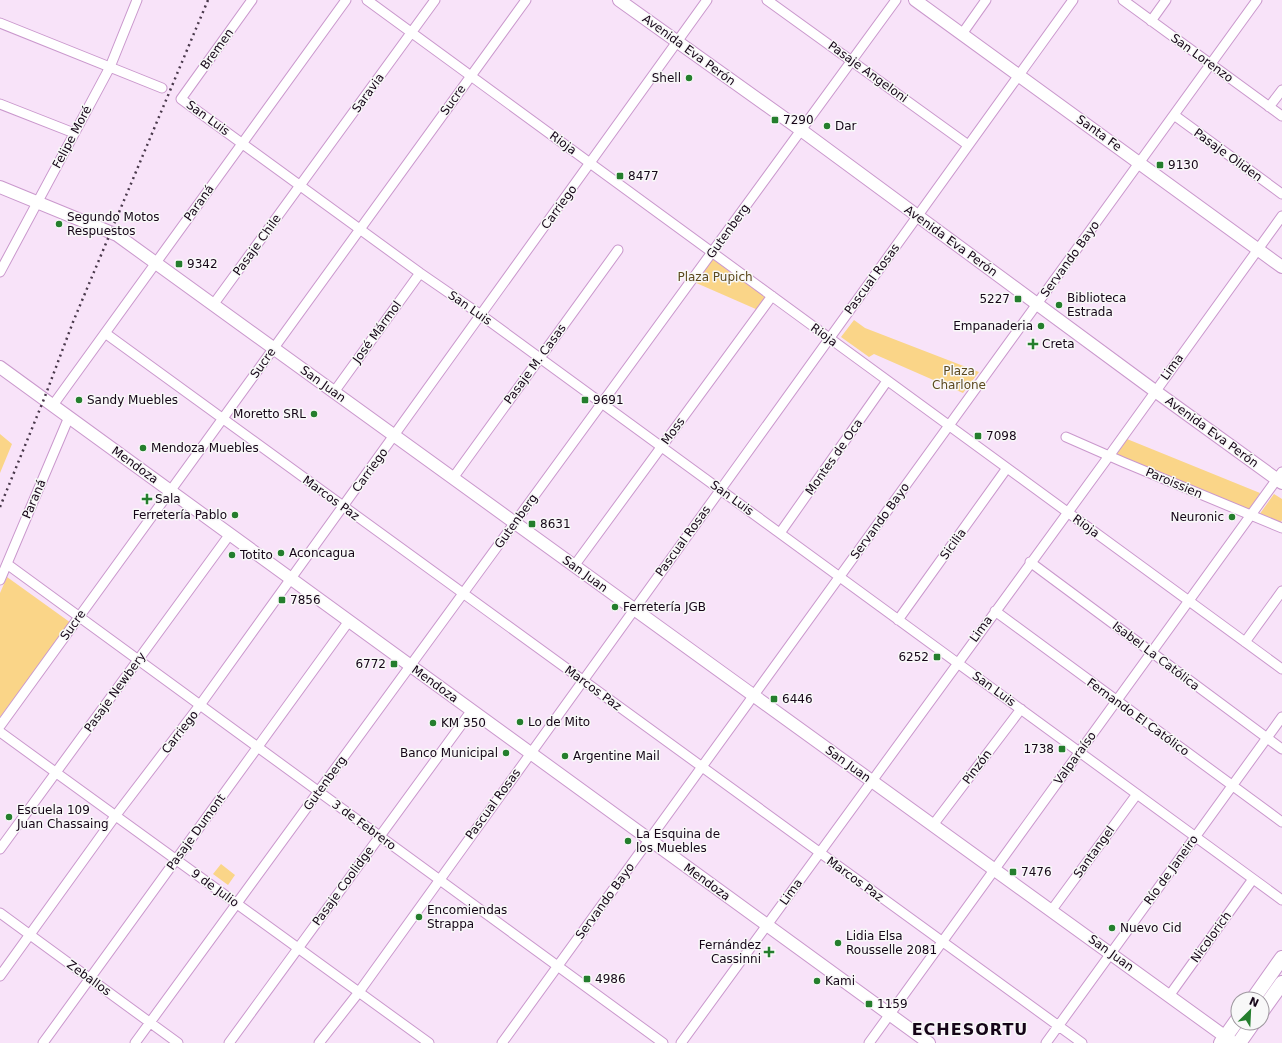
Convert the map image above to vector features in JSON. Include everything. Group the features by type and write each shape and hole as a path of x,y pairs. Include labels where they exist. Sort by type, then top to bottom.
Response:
{"main road":[{"name":"Avenida Eva Perón","path":"619,0 801,130 1155,391 1280,478"},
{"name":"Santa Fe","path":"915,0 1282,267"},
{"name":"San Juan","path":"0,187 117,235 1051,910 1169,996 1227,1041"},
{"name":"Mendoza","path":"0,367 929,1043"},
{"path":"1259,991 1282,958"},
{"path":"1270,1000 1282,983"},
{"path":"1227,1041 1232,1031"},
{"path":"1239,1043 1247,1031"}],"street":[{"name":"Felipe Moré","path":"0,272 110,67 137,0"},
{"name":"Bremen","path":"181,99 252,0"},
{"name":"Paraná","path":"53,405 346,0"},
{"name":"Rioja","path":"367,0 1282,669"},
{"name":"Saravia","path":"300,186 435,0"},
{"name":"Sucre","path":"0,726 526,0"},
{"name":"Carriego","path":"0,976 116,815 200,705 707,0"},
{"name":"Pasaje Angeloni","path":"767,0 968,145"},
{"name":"Gutenberg","path":"135,1043 896,0"},
{"path":"962,34 986,0"},
{"name":"Pascual Rosas","path":"319,1043 439,880 1073,0"},
{"name":"San Lorenzo","path":"1123,0 1282,116"},
{"path":"1151,20 1166,0"},
{"name":"Servando Bayo","path":"502,1043 1257,0"},
{"path":"0,23 162,88"},
{"path":"1269,106 1282,90"},
{"name":"San Luis","path":"181,99 602,403 1282,900"},
{"path":"0,104 74,133"},
{"name":"Pasaje Oliden","path":"1174,116 1282,194"},
{"name":"Pasaje Chile","path":"213,305 300,186"},
{"name":"Lima","path":"681,1043 1282,216"},
{"name":"Pasaje M. Casas","path":"453,478 618,250"},
{"name":"José Mármol","path":"334,392 420,273"},
{"name":"Moss","path":"574,566 772,296"},
{"name":"Marcos Paz","path":"105,333 1082,1043"},
{"name":"Montes de Oca","path":"780,533 887,381"},
{"name":"Paraná","path":"0,580 69,417"},
{"name":"Paroissien","path":"1066,436 1109,456 1282,528"},
{"name":"Sicilia","path":"898,620 1007,468"},
{"name":"Valparaíso","path":"869,1043 1250,515 1280,478"},
{"name":"Pasaje Newbery","path":"0,849 230,534"},
{"name":"Isabel La Católica","path":"1030,562 1282,749"},
{"name":"3 de Febrero","path":"7,564 663,1043"},
{"path":"1245,642 1282,591"},
{"name":"Fernando El Católico","path":"994,611 1282,822"},
{"name":"Pasaje Dumont","path":"43,1043 349,621"},
{"name":"Pinzón","path":"933,825 1021,709"},
{"name":"Pasaje Coolidge","path":"229,1043 472,710"},
{"name":"Río de Janeiro","path":"1046,1043 1282,717"},
{"name":"9 de Julio","path":"0,732 429,1043"},
{"name":"Santangel","path":"1051,910 1137,794"},
{"name":"Nicolorich","path":"1169,996 1254,879"},
{"name":"Zeballos","path":"0,913 178,1043"}],"green space":[{"name":"Plaza Pupich","path":"711,258 767,298 758,310 694,282"},
{"name":"Plaza Charlone","path":"854,320 865,328 979,372 963,393 874,354 869,357 841,337"},
{"path":"0,434 12,444 0,473"},
{"path":"1127,439 1260,493 1249,510 1116,455"},
{"path":"1274,494 1282,499 1282,520 1280,524 1259,515"},
{"path":"7,577 71,623 0,717 0,593"},
{"path":"221,864 235,875 228,885 213,874"}],"railway":[{"path":"0,507 44,399 73,322 208,0"}],"place":[{"name":"Shell","path":"689,78"},
{"name":"7290","path":"775,120"},
{"name":"Dar","path":"827,126"},
{"name":"9130","path":"1160,165"},
{"name":"8477","path":"620,176"},
{"name":"Segundo Motos Respuestos","path":"59,224"},
{"name":"9342","path":"179,264"},
{"name":"5227","path":"1018,299"},
{"name":"Biblioteca Estrada","path":"1059,305"},
{"name":"Empanaderia","path":"1041,326"},
{"name":"Creta","path":"1033,344"},
{"name":"Sandy Muebles","path":"79,400"},
{"name":"9691","path":"585,400"},
{"name":"Moretto SRL","path":"314,414"},
{"name":"7098","path":"978,436"},
{"name":"Mendoza Muebles","path":"143,448"},
{"name":"Sala","path":"147,499"},
{"name":"Ferretería Pablo","path":"235,515"},
{"name":"Neuronic","path":"1232,517"},
{"name":"8631","path":"532,524"},
{"name":"Aconcagua","path":"281,553"},
{"name":"Totito","path":"232,555"},
{"name":"7856","path":"282,600"},
{"name":"Ferretería JGB","path":"615,607"},
{"name":"6252","path":"937,657"},
{"name":"6772","path":"394,664"},
{"name":"6446","path":"774,699"},
{"name":"Lo de Mito","path":"520,722"},
{"name":"KM 350","path":"433,723"},
{"name":"1738","path":"1062,749"},
{"name":"Banco Municipal","path":"506,753"},
{"name":"Argentine Mail","path":"565,756"},
{"name":"Escuela 109 Juan Chassaing","path":"9,817"},
{"name":"La Esquina de los Muebles","path":"628,841"},
{"name":"7476","path":"1013,872"},
{"name":"Encomiendas Strappa","path":"419,917"},
{"name":"Nuevo Cid","path":"1112,928"},
{"name":"Lidia Elsa Rousselle 2081","path":"838,943"},
{"name":"Fernández Cassinni","path":"769,952"},
{"name":"4986","path":"587,979"},
{"name":"Kami","path":"817,981"},
{"name":"1159","path":"869,1004"}],"district":[{"name":"ECHESORTU","path":"970,1029"}]}
